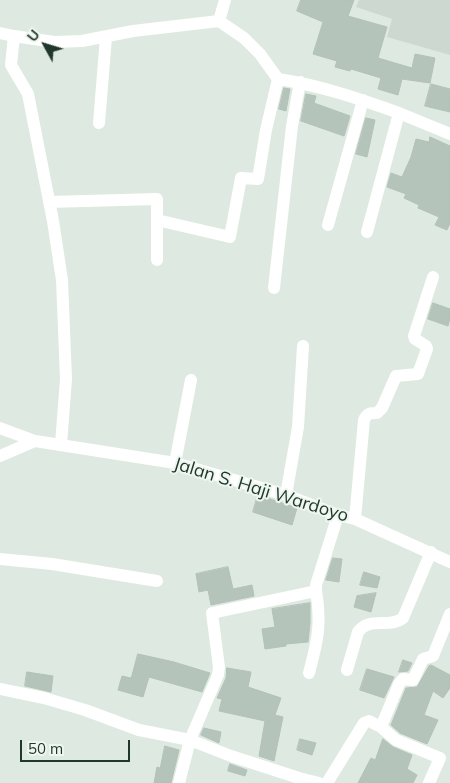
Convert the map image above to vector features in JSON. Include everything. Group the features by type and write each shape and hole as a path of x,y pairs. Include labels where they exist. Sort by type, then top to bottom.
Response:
{"street":[{"path":"0,33 54,42 82,41 222,11 260,54 278,79 300,82 363,100 450,134"},
{"path":"14,36 11,65 28,94 62,280 66,379 61,444"},
{"path":"99,123 106,37"},
{"path":"157,220 230,237 241,178 258,179 266,130 278,79"},
{"path":"274,288 292,126 300,82"},
{"path":"328,225 363,100"},
{"path":"368,232 399,113"},
{"path":"49,202 157,199 157,260"},
{"path":"355,519 364,420 370,412 377,413 382,408 396,376 416,376 420,373 427,349 414,336 433,277"},
{"path":"286,495 298,427 303,346"},
{"path":"175,463 191,380"},
{"name":"Jalan S. Haji Wardoyo","path":"0,428 34,440 175,463 286,495 338,515 355,519 450,562"},
{"path":"0,456 34,440"},
{"path":"309,673 318,636 319,618 316,585 338,515"},
{"path":"347,670 361,627 368,624 396,622 403,618 431,552"},
{"path":"0,559 52,564 157,580"},
{"path":"179,783 190,740 220,667 211,616 212,612 294,597 316,591"},
{"path":"381,727 399,684 403,679 413,680 424,658 433,656 450,614"},
{"path":"0,689 44,698 85,710 139,730 190,740 239,759 318,783"},
{"path":"327,783 364,724 368,721 381,727 396,740 445,759 429,783"}],"shaded area":[{"path":"359,0 450,0 450,55 387,37 392,19 356,7"}],"building":[{"path":"301,0 354,0 348,16 387,27 378,58 412,68 415,54 435,58 430,83 402,79 398,95 378,89 381,78 351,69 350,71 335,67 337,61 313,54 323,22 297,11"},
{"path":"431,84 450,89 450,112 425,106"},
{"path":"284,88 290,89 286,111 279,109"},
{"path":"306,94 316,96 314,103 350,116 344,136 301,121"},
{"path":"366,118 375,120 367,157 356,154"},
{"path":"430,137 450,146 450,223 447,230 435,225 439,217 418,208 419,205 404,198 406,194 387,187 391,173 402,177 411,157 416,139 429,142"},
{"path":"433,303 450,309 448,326 428,319"},
{"path":"258,495 297,508 292,525 253,512"},
{"path":"333,558 342,559 339,582 326,580"},
{"path":"228,567 233,589 252,585 254,596 211,605 208,590 199,592 196,574"},
{"path":"364,572 380,577 377,588 360,585"},
{"path":"376,593 371,612 354,607 357,596"},
{"path":"310,603 308,642 286,644 286,646 265,649 262,629 275,627 272,609"},
{"path":"138,654 210,673 202,692 149,677 143,697 118,690 122,676 131,678"},
{"path":"403,660 412,663 408,671 399,672"},
{"path":"431,665 450,675 450,688 443,698 433,691 424,715 438,720 427,744 400,733 391,725 406,688 417,687"},
{"path":"227,668 251,672 248,687 281,698 275,715 283,717 274,761 259,756 265,721 219,711 222,699 217,698 226,678"},
{"path":"367,669 394,677 384,698 360,690"},
{"path":"27,672 53,676 51,692 25,686"},
{"path":"204,728 221,732 219,743 201,735"},
{"path":"300,739 316,743 312,755 297,750"},
{"path":"383,739 393,747 412,755 407,769 417,775 413,783 358,783 371,758 375,760"},
{"path":"165,746 179,750 171,783 154,783 157,767 160,768"},
{"path":"230,764 247,770 245,776 228,771"}]}
